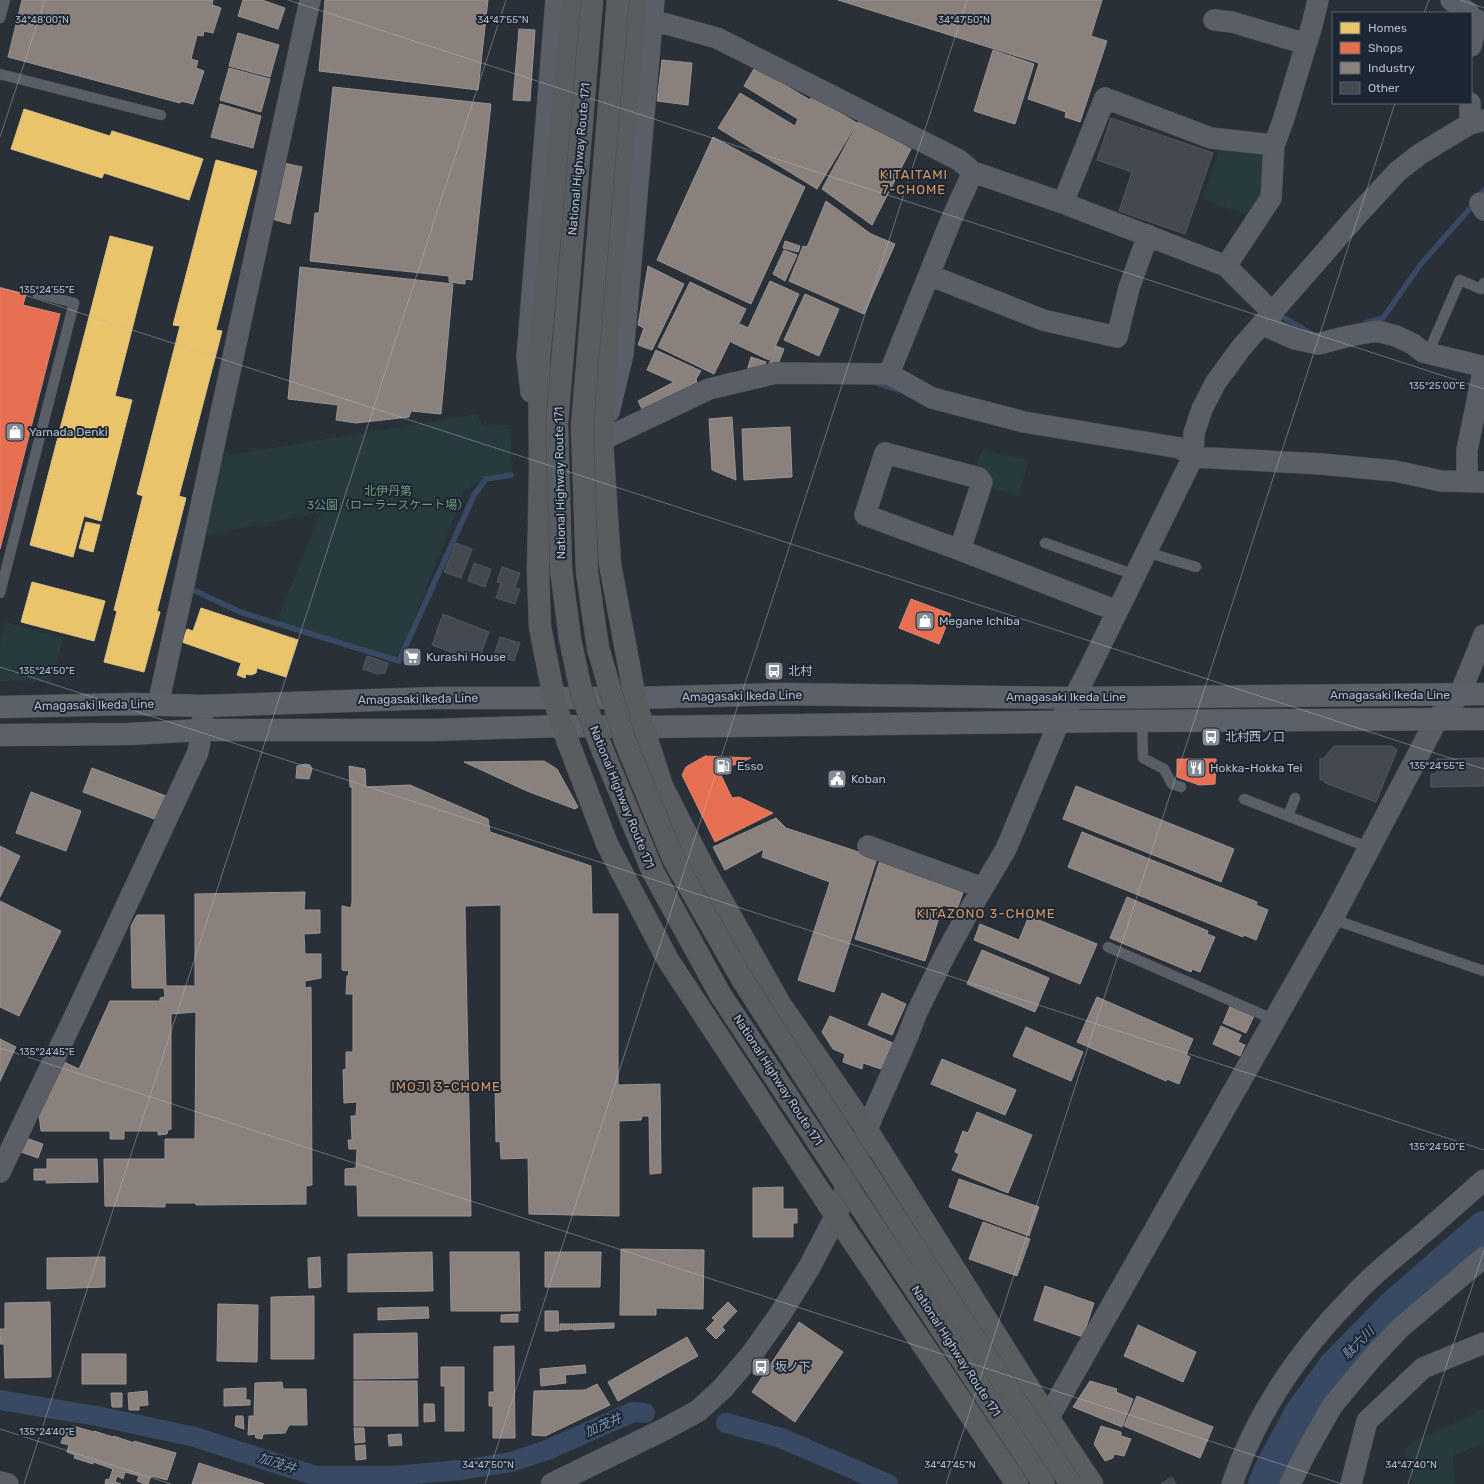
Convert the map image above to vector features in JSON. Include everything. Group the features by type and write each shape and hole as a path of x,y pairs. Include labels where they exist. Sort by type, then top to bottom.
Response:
{"highway":[{"path":"573,0 539,358 540,470 538,572 540,627 554,698 562,726 607,844 668,960 836,1216 1017,1484"},
{"name":"National Highway Route 171","path":"592,0 557,424 561,569 570,639 582,695 600,744 653,872 720,994 1044,1484"},
{"name":"National Highway Route 171","path":"618,0 582,426 587,572 596,640 625,741 674,860 742,979 929,1270 1071,1484"},
{"path":"636,0 610,303 602,440 610,564 635,698 643,727 662,786 705,872 780,1004 867,1130 1048,1418 1092,1484"}],"main road":[{"name":"Amagasaki Ikeda Line","path":"0,707 158,705 203,706 435,698 635,698 778,694 1074,698 1484,694"},
{"name":"Amagasaki Ikeda Line","path":"0,735 129,734 202,730 433,730 562,726 643,727 1142,720 1484,719"}],"street":[{"path":"158,705 310,0"},
{"path":"540,470 527,357 556,0"},
{"path":"1226,266 1271,198 1274,146 1283,121 1318,0"},
{"path":"653,10 717,38 959,160 973,172 1063,203 1226,266 1269,318 1272,329 1295,339 1318,344 1348,336 1377,331 1396,336 1413,344 1423,352 1481,366 1483,372 1467,450 1476,482 1441,482 1395,471 1321,464 1193,457 1180,448 1024,422 932,398 889,374 776,372 709,389 602,440 623,354 653,10"},
{"path":"1214,20 1232,22 1306,44"},
{"path":"1063,203 1105,98 1211,138 1274,146"},
{"path":"552,1484 661,1431 698,1411 717,1393 752,1354 779,1316 810,1266 836,1216 873,1114 917,1012 945,955 1006,849 1059,722 1074,698 1193,457 1194,433 1202,409 1216,382 1241,348 1269,318 1360,212 1398,171 1420,154 1477,122 1470,104"},
{"path":"889,374 951,220 973,172"},
{"path":"929,275 1043,320 1117,337 1129,288 1148,235"},
{"path":"960,550 982,482 979,478 885,453 865,515 1117,611"},
{"path":"1048,1418 1332,918 1437,719 1460,694 1484,635"},
{"path":"0,1172 198,752 202,730 203,706"},
{"path":"881,847 983,888"},
{"path":"1232,1484 1241,1459 1258,1421 1281,1383 1312,1340 1350,1298 1484,1180"},
{"path":"1290,1484 1332,1406 1371,1359 1400,1328 1484,1258"},
{"path":"1351,1484 1367,1421 1423,1368 1484,1343"},
{"path":"0,1482 8,1484"}],"lane":[{"path":"0,18 5,0"},
{"path":"0,74 161,115"},
{"path":"1423,352 1432,344 1460,280 1481,289 1484,283"},
{"path":"0,593 74,303 37,293"},
{"path":"1045,543 1135,575"},
{"path":"1146,552 1196,566"},
{"path":"1142,720 1143,758 1164,769 1172,784 1181,787"},
{"path":"1288,816 1295,798"},
{"path":"1244,799 1370,848"},
{"path":"1332,918 1484,971"},
{"path":"1108,947 1275,1020"}],"green space":[{"path":"1220,146 1260,151 1268,161 1262,200 1249,216 1203,199"},
{"name":"北伊丹第 3公園（ローラースケート場）","path":"477,414 483,426 511,425 512,472 476,484 465,490 397,663 276,622 321,512 197,537 217,457"},
{"path":"982,449 1029,461 1018,496 990,487 993,475 979,470 980,466 977,464"},
{"path":"5,622 63,638 51,682 0,681 0,643"},
{"path":"1484,1409 1484,1443 1453,1456 1455,1484 1412,1484 1405,1450 1411,1443"}],"building: Homes":[{"path":"24,109 110,136 112,131 203,159 189,200 104,173 102,178 11,149"},
{"path":"216,160 257,171 216,330 222,331 179,496 186,498 157,611 160,612 144,672 104,662 117,611 114,610 143,496 137,494 180,326 173,325"},
{"path":"110,236 153,247 115,396 132,400 101,521 84,516 73,557 30,545"},
{"path":"86,522 100,525 93,552 79,548"},
{"path":"32,582 105,601 94,641 21,622"},
{"path":"201,608 298,640 286,677 257,668 256,673 251,675 246,674 245,678 237,675 241,663 182,642 187,629 193,631"}],"building: Shops":[{"name":"Yamada Denki","path":"0,288 26,294 23,305 60,314 0,549"},
{"name":"Megane Ichiba","path":"911,599 951,614 939,644 899,628"},
{"path":"705,756 751,758 719,771 732,798 739,797 773,813 715,842 682,775 686,767"},
{"name":"Hokka-Hokka Tei","path":"1177,759 1216,759 1215,784 1199,785 1177,777"}],"building: Industry":[{"path":"22,0 213,0 212,5 221,8 213,33 204,31 203,36 197,35 191,59 198,61 196,68 204,71 193,104 181,101 180,103 8,57"},
{"path":"243,0 262,0 285,8 278,29 238,16"},
{"path":"325,0 488,0 478,90 319,71"},
{"path":"838,0 1102,0 1091,36 1107,41 1080,122 1065,117 1066,112 1028,99 1039,63"},
{"path":"519,29 535,30 530,101 513,100"},
{"path":"238,33 279,45 270,77 229,66"},
{"path":"993,50 1034,64 1015,124 974,111"},
{"path":"662,60 692,63 688,105 657,101"},
{"path":"755,67 810,100 812,96 857,123 817,189 718,128 740,93 795,126 798,119 744,86"},
{"path":"229,68 270,79 261,112 220,100"},
{"path":"333,87 491,104 472,280 465,279 465,284 449,282 449,276 310,261 315,213 319,213"},
{"path":"220,104 261,116 253,148 211,137"},
{"path":"859,121 911,149 872,225 822,189"},
{"path":"713,137 805,187 751,304 657,260"},
{"path":"284,163 302,167 290,224 272,219"},
{"path":"826,201 871,234 895,244 864,314 789,281 803,246 807,247"},
{"path":"785,241 800,246 798,252 783,248"},
{"path":"784,250 797,255 785,281 773,274"},
{"path":"648,266 684,284 652,350 638,345 644,328 638,325"},
{"path":"300,267 453,284 441,414 411,411 409,417 356,423 336,420 338,405 288,399"},
{"path":"770,281 799,294 769,360 731,342 740,324 748,328"},
{"path":"690,282 746,309 714,374 658,347"},
{"path":"805,294 839,309 819,356 784,340"},
{"path":"776,346 784,349 777,367 769,364"},
{"path":"656,350 701,371 696,379 697,384 642,409 638,401 674,382 647,370"},
{"path":"751,357 766,362 764,368 747,371"},
{"path":"732,417 736,480 712,470 709,419"},
{"path":"790,427 792,477 744,480 742,429"},
{"path":"544,761 557,769 578,807 575,809 527,791 464,762"},
{"path":"305,764 310,765 312,769 309,779 296,778 297,766"},
{"path":"349,766 365,769 366,787 410,785 488,819 490,832 591,866 592,914 618,914 618,1085 660,1084 661,1173 650,1174 649,1116 642,1116 641,1120 619,1121 619,1216 529,1214 528,1158 501,1159 500,1141 496,1142 495,1086 501,1085 501,905 465,906 471,1216 358,1216 357,1185 345,1185 345,1169 356,1168 357,1149 349,1149 348,1140 352,1140 351,1116 356,1116 357,1102 344,1103 343,1070 346,1069 346,1052 353,1052 353,994 346,994 347,976 349,971 342,970 342,906 351,908 352,902 352,787 350,787"},
{"path":"92,768 166,796 157,820 83,792"},
{"path":"1076,786 1234,849 1221,882 1063,819"},
{"path":"31,792 81,811 66,851 16,833"},
{"path":"776,818 786,828 877,858 834,992 798,980 830,882 762,857 764,849 725,870 713,847"},
{"path":"1082,832 1257,902 1256,905 1268,910 1256,940 1244,935 1243,937 1068,867"},
{"path":"0,846 20,856 0,897"},
{"path":"880,860 965,887 957,909 943,905 925,961 855,939"},
{"path":"305,892 304,910 320,910 320,933 304,934 305,954 321,954 321,978 305,981 305,988 311,987 312,1185 306,1186 306,1204 196,1205 196,1203 165,1203 165,1207 105,1206 104,1159 165,1159 165,1139 195,1139 196,1012 171,1014 171,1129 168,1130 167,1134 158,1135 158,1131 124,1131 124,1139 110,1139 110,1131 41,1131 39,1115 64,1062 79,1069 110,1001 160,1001 160,998 165,997 164,988 132,988 131,926 137,915 164,915 166,986 195,986 195,894"},
{"path":"1127,897 1208,931 1207,934 1215,937 1200,972 1192,969 1191,972 1110,938"},
{"path":"0,901 61,931 19,1016 0,1007"},
{"path":"1029,916 1097,944 1080,984 974,940 980,924 1019,940"},
{"path":"982,950 1049,978 1035,1012 967,984"},
{"path":"882,993 906,1004 892,1035 868,1025"},
{"path":"1097,997 1193,1039 1186,1055 1190,1057 1179,1084 1167,1079 1166,1081 1077,1042"},
{"path":"1230,1006 1254,1016 1246,1033 1223,1023"},
{"path":"830,1016 893,1043 881,1069 863,1063 862,1069 843,1062 845,1054 833,1049 822,1032"},
{"path":"1221,1026 1241,1035 1238,1042 1245,1045 1240,1056 1213,1044"},
{"path":"1026,1027 1083,1052 1071,1081 1013,1056"},
{"path":"0,1039 16,1047 0,1081"},
{"path":"942,1059 1016,1090 1005,1115 931,1084"},
{"path":"977,1112 1032,1135 1008,1193 952,1170 959,1154 955,1152 963,1131 968,1133"},
{"path":"26,1138 43,1144 38,1158 21,1152"},
{"path":"47,1159 97,1159 98,1182 46,1183 47,1180 34,1180 34,1169 47,1169"},
{"path":"959,1179 1039,1207 1029,1236 949,1207"},
{"path":"783,1187 783,1209 797,1209 797,1223 793,1223 793,1237 753,1237 753,1188"},
{"path":"983,1222 1030,1239 1017,1276 969,1259"},
{"path":"621,1249 704,1250 703,1309 656,1308 656,1315 620,1315"},
{"path":"432,1252 433,1291 348,1292 348,1254"},
{"path":"450,1252 519,1252 520,1311 451,1311"},
{"path":"545,1252 601,1252 600,1287 545,1287"},
{"path":"105,1257 105,1287 47,1289 47,1258"},
{"path":"320,1257 321,1287 309,1288 308,1258"},
{"path":"1045,1286 1094,1303 1083,1337 1034,1320"},
{"path":"314,1296 314,1359 271,1359 271,1297"},
{"path":"50,1302 51,1377 5,1378 4,1344 0,1344 0,1329 5,1329 5,1303"},
{"path":"728,1302 737,1311 722,1327 725,1330 716,1339 706,1329 715,1320 712,1318"},
{"path":"218,1304 258,1305 257,1362 217,1361"},
{"path":"428,1307 429,1318 378,1320 378,1308"},
{"path":"545,1311 558,1311 559,1331 545,1331"},
{"path":"518,1314 518,1322 501,1322 501,1315"},
{"path":"799,1322 843,1352 795,1422 752,1392"},
{"path":"614,1323 614,1328 573,1330 573,1324"},
{"path":"560,1324 572,1324 572,1329 560,1330"},
{"path":"1138,1325 1196,1352 1183,1382 1124,1356"},
{"path":"417,1333 418,1378 354,1379 354,1334"},
{"path":"687,1337 698,1356 618,1401 608,1382"},
{"path":"514,1346 515,1438 493,1438 493,1406 489,1406 489,1392 494,1392 494,1347"},
{"path":"82,1354 126,1354 126,1384 82,1384"},
{"path":"585,1365 586,1373 565,1375 566,1383 541,1386 540,1369"},
{"path":"441,1367 464,1367 464,1431 445,1431 445,1386 441,1386"},
{"path":"354,1381 417,1381 418,1426 354,1426"},
{"path":"1090,1381 1117,1389 1116,1392 1133,1399 1122,1427 1073,1407"},
{"path":"282,1382 283,1389 306,1389 307,1425 289,1425 285,1433 263,1434 262,1439 256,1438 255,1434 248,1435 249,1416 254,1416 255,1383"},
{"path":"597,1384 610,1405 545,1436 532,1435 534,1391 585,1390"},
{"path":"246,1388 246,1400 250,1400 250,1405 224,1406 224,1389"},
{"path":"147,1391 148,1405 139,1406 139,1410 129,1410 128,1393"},
{"path":"111,1393 122,1393 122,1407 112,1407"},
{"path":"1137,1396 1213,1427 1200,1458 1124,1426"},
{"path":"424,1404 434,1404 435,1421 424,1422"},
{"path":"236,1416 243,1416 244,1429 235,1426"},
{"path":"73,1426 176,1453 167,1480 151,1476 148,1484 145,1484 137,1481 139,1476 125,1472 123,1479 117,1476 115,1482 121,1484 105,1484 106,1479 109,1480 113,1469 93,1462 93,1464 74,1458 75,1455 67,1452 69,1445 61,1443 66,1429"},
{"path":"1101,1426 1121,1432 1121,1436 1131,1439 1124,1456 1114,1454 1113,1458 1105,1461 1094,1444"},
{"path":"354,1428 364,1428 365,1442 355,1443"},
{"path":"401,1434 402,1445 389,1446 388,1435"},
{"path":"365,1445 366,1459 356,1460 355,1446"},
{"path":"199,1463 264,1484 192,1484"}],"building: Other":[{"path":"1111,118 1213,153 1185,234 1119,211 1132,172 1097,160"},
{"path":"456,543 472,549 461,578 444,572"},
{"path":"474,563 491,569 485,587 468,581"},
{"path":"502,567 520,573 515,588 520,589 515,604 496,598 501,583 497,582"},
{"path":"443,614 489,632 478,662 432,645"},
{"path":"500,637 520,643 514,661 494,655"},
{"path":"367,656 388,663 385,673 377,674 363,669"},
{"path":"1334,746 1392,746 1397,750 1376,802 1325,783 1324,780 1320,780 1320,759 1324,758"},
{"path":"1484,758 1484,786 1431,787 1431,774 1437,773 1437,759"},
{"path":"1172,1477 1176,1484 1161,1484"}],"waterway":[{"path":"1365,323 1383,318 1421,264 1473,205 1484,190"},
{"path":"1283,317 1312,334"},
{"path":"876,383 898,390"},
{"path":"187,587 240,612 399,661 474,495 486,479 511,475"},
{"name":"駄六川","path":"1265,1484 1301,1414 1335,1367 1396,1305 1484,1228"},
{"name":"加茂井","path":"0,1400 97,1416 195,1437 317,1476 392,1476 461,1470 511,1462 547,1450 633,1412 645,1413"},
{"name":"加茂井","path":"726,1423 781,1438 888,1484"}],"place":[{"name":"Yamada Denki","path":"15,432"},
{"name":"Megane Ichiba","path":"925,621"},
{"name":"Kurashi House","path":"412,657"},
{"name":"北村","path":"774,671"},
{"name":"北村西ノ口","path":"1211,737"},
{"name":"Esso","path":"723,766"},
{"name":"Hokka-Hokka Tei","path":"1196,768"},
{"name":"Koban","path":"837,779"},
{"name":"坂ノ下","path":"761,1367"}],"district":[{"name":"KITAITAMI 7-CHOME","path":"914,182"},
{"name":"KITAZONO 3-CHOME","path":"986,913"},
{"name":"IMOJI 3-CHOME","path":"446,1086"}]}
